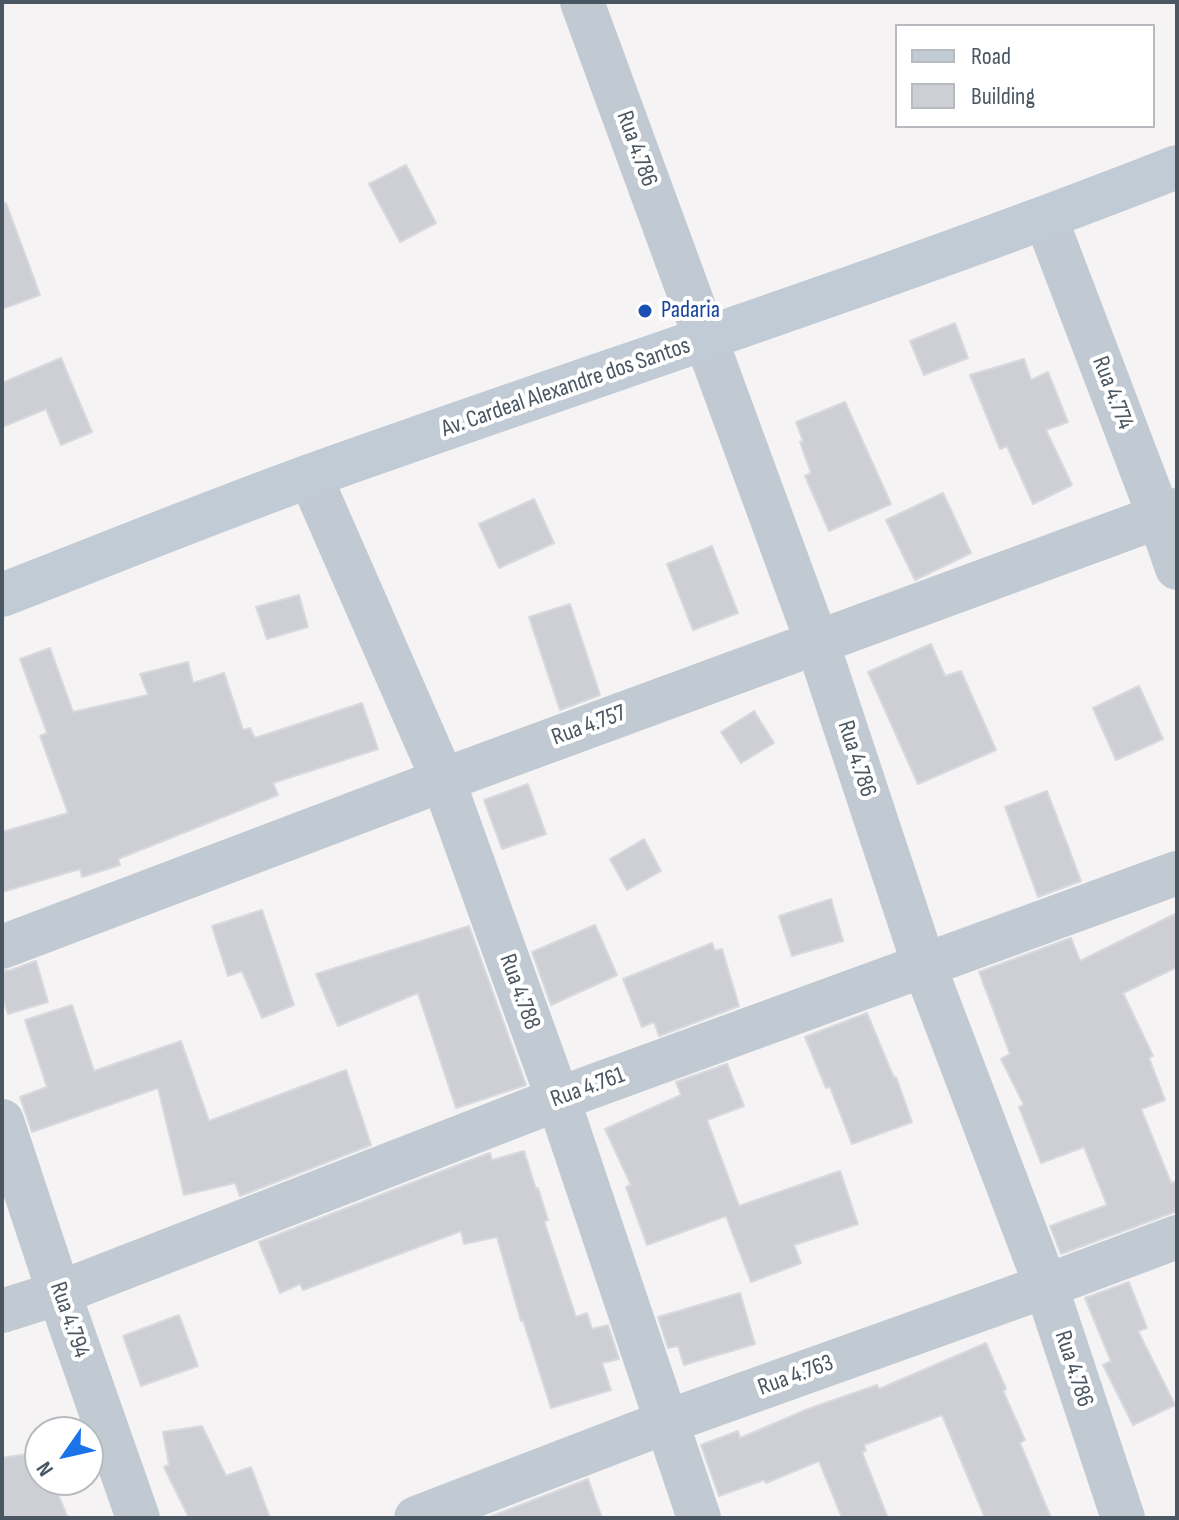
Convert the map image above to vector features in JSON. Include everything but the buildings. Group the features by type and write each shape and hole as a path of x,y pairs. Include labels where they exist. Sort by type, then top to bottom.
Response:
{"main road":[{"name":"Av. Cardeal Alexandre dos Santos","path":"2,595 310,476 1046,219 1177,167"}],"street":[{"name":"Rua 4.786","path":"582,2 817,642 924,965 1046,1286 1123,1518"},
{"name":"Rua 4.774","path":"1046,219 1168,513 1177,568"},
{"name":"Rua 4.788","path":"310,476 443,780 558,1099 699,1518"},
{"name":"Rua 4.757","path":"2,947 443,780 1168,513"},
{"name":"Rua 4.761","path":"2,1311 59,1293 558,1099 1177,873"},
{"name":"Rua 4.794","path":"2,1121 138,1518"},
{"name":"Rua 4.763","path":"416,1518 666,1422 1177,1237"}],"place":[{"name":"Padaria","path":"645,311"}]}
